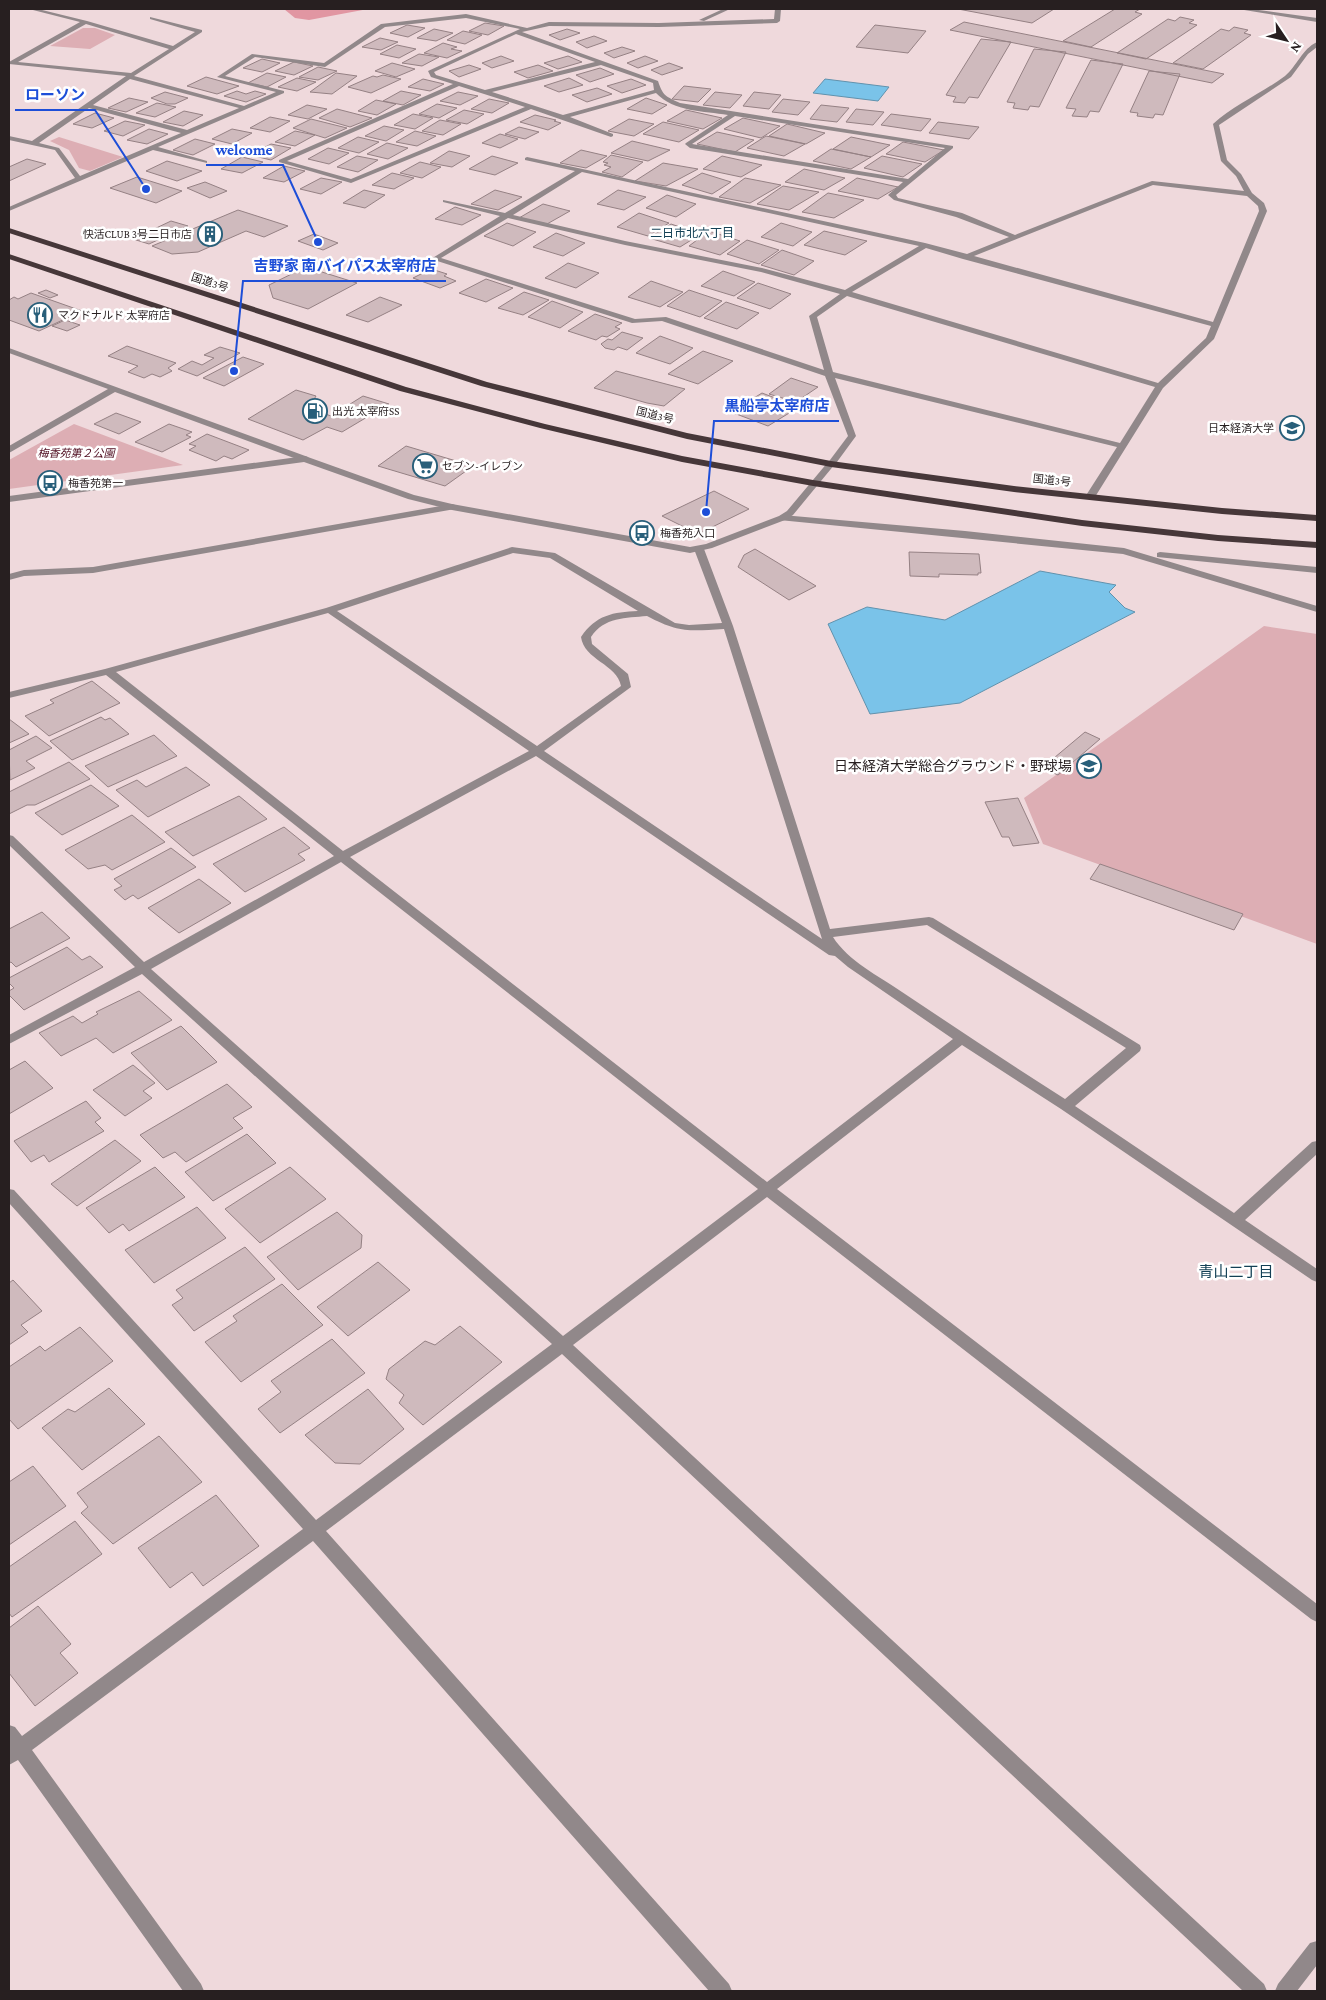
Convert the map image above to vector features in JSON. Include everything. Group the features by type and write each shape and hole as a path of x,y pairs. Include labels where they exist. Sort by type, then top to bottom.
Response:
{"highway":[{"name":"国道3号","path":"9,230 484,384 688,436 830,464 1090,497 1222,511 1317,518"},
{"path":"9,256 403,388 543,426 682,459 813,483 1082,523 1218,538 1317,544"}],"street":[{"path":"32,9 86,22 173,48"},
{"path":"693,24 727,9"},
{"path":"611,135 563,117 433,76 431,71 516,32 549,24 693,24 777,21 778,9"},
{"path":"1241,9 1317,20"},
{"path":"1284,16 1291,9"},
{"path":"9,209 282,92 220,77 254,55 325,65 383,25 466,16 528,29"},
{"path":"34,143 200,31 152,18"},
{"path":"86,22 11,62 131,76 245,108"},
{"path":"516,32 656,82 657,91 664,98 678,105 951,147 892,195 896,200 959,215 1014,237"},
{"path":"1090,497 1160,386 1210,339 1263,211 1261,205 1248,194 1239,175 1224,161 1216,124 1289,76 1306,52 1317,44"},
{"path":"1306,52 1317,54"},
{"path":"485,92 600,63"},
{"path":"458,84 281,161 351,181 530,107"},
{"path":"563,117 657,91"},
{"path":"88,106 186,132"},
{"path":"733,114 688,144 692,147 909,181"},
{"path":"9,138 57,149 79,179"},
{"path":"153,148 205,162"},
{"path":"528,159 925,246 1215,325"},
{"path":"581,170 435,259 635,321 663,319 829,374 1123,446"},
{"path":"966,257 1152,183 1248,194"},
{"path":"445,201 625,243 762,270 1160,386"},
{"path":"10,352 411,498 682,550 699,549 782,518 790,512 852,436 829,374 813,316 846,293 925,246"},
{"path":"9,450 114,389"},
{"path":"9,499 305,459"},
{"path":"9,577 24,574 93,570 452,507"},
{"path":"782,518 965,534 1317,570"},
{"path":"699,549 728,626 825,934 833,947 852,964"},
{"path":"9,695 108,671 329,610 512,550 552,555 649,614 680,627 728,626"},
{"path":"1124,551 1317,609"},
{"path":"329,610 962,1039 1066,1106 1317,1276"},
{"path":"9,1040 143,968 341,857 537,752 626,687 624,676 587,646 586,637 589,630 604,619 614,616 649,614"},
{"path":"108,671 341,857 768,1191 1317,1614"},
{"path":"9,839 143,968 564,1344 1257,1991"},
{"path":"825,934 930,922 1135,1048 1066,1106"},
{"path":"194,1991 12,1746 315,1531 768,1191 962,1039"},
{"path":"1235,1220 1317,1146"},
{"path":"9,1194 315,1531 722,1991"},
{"path":"1285,1991 1317,1950"}],"green space":[{"path":"83,28 95,28 115,35 90,49 50,46"},
{"path":"59,137 123,157 90,171 79,168 69,150 50,141"},
{"name":"梅香苑第２公園","path":"74,424 183,465 9,489 9,460"},
{"path":"1264,626 1317,634 1317,944 1043,844 1024,798"}],"shaded area":[{"path":"284,9 368,9 309,20 295,18"}],"water":[{"path":"825,79 889,87 878,101 813,93"},
{"path":"1040,571 1116,585 1109,592 1125,608 1135,612 960,703 870,714 828,624 867,607 945,620"}],"building":[{"path":"958,9 1054,9 1032,23"},
{"path":"1115,9 1140,9 1135,12 1142,14 1091,47 1063,41"},
{"path":"1180,17 1194,20 1189,23 1197,25 1146,59 1117,53 1168,19 1175,21"},
{"path":"964,22 1224,74 1212,83 950,30"},
{"path":"485,23 504,26 488,35 469,31"},
{"path":"407,25 425,28 408,37 390,33"},
{"path":"875,25 926,31 908,53 856,47"},
{"path":"1234,27 1248,30 1244,33 1251,35 1203,69 1173,63 1221,29 1229,31"},
{"path":"434,29 453,33 436,41 417,38"},
{"path":"567,29 580,33 560,40 549,35"},
{"path":"463,31 482,35 465,44 447,40"},
{"path":"594,36 607,41 587,48 576,42"},
{"path":"380,38 398,42 381,50 362,47"},
{"path":"981,39 1011,42 978,98 969,97 965,103 953,102 956,97 946,95"},
{"path":"443,43 457,47 451,49 462,51 447,58 424,53"},
{"path":"397,45 416,49 399,58 380,54"},
{"path":"622,47 635,51 614,58 604,53"},
{"path":"1034,49 1066,52 1039,107 1030,106 1028,110 1013,108 1015,103 1007,102"},
{"path":"419,54 439,57 422,66 402,63"},
{"path":"501,56 514,61 492,68 482,63"},
{"path":"568,56 582,62 558,69 544,63"},
{"path":"645,56 658,61 638,68 627,63"},
{"path":"262,59 280,63 262,72 243,68"},
{"path":"1091,60 1123,64 1099,112 1090,111 1087,117 1072,116 1076,109 1066,108"},
{"path":"294,62 313,66 294,75 275,71"},
{"path":"392,63 415,69 396,77 375,71"},
{"path":"669,63 683,68 662,75 651,70"},
{"path":"469,65 481,69 459,77 449,71"},
{"path":"538,65 553,71 528,78 514,72"},
{"path":"318,67 337,71 318,80 299,77"},
{"path":"600,68 614,74 590,82 576,75"},
{"path":"1149,71 1180,74 1163,115 1155,114 1153,118 1137,116 1138,113 1130,112"},
{"path":"267,73 286,77 267,87 248,83"},
{"path":"336,73 357,76 332,94 310,92"},
{"path":"383,75 401,79 371,93 348,87 373,76"},
{"path":"206,77 239,86 217,94 187,86"},
{"path":"297,78 316,82 297,91 278,87"},
{"path":"569,78 583,85 559,92 544,86"},
{"path":"423,79 444,84 430,91 408,87"},
{"path":"631,79 646,85 622,93 607,86"},
{"path":"684,86 711,89 698,102 672,99"},
{"path":"597,88 612,94 587,102 572,95"},
{"path":"237,91 246,94 255,91 266,94 246,102 224,96"},
{"path":"401,91 421,95 403,105 383,101"},
{"path":"165,92 188,98 175,104 167,104 151,98"},
{"path":"458,92 478,96 460,105 440,101"},
{"path":"715,92 742,95 730,108 703,105"},
{"path":"754,92 781,95 769,109 743,106"},
{"path":"129,98 148,102 126,112 108,108"},
{"path":"646,98 667,105 652,114 627,109"},
{"path":"489,99 509,103 492,113 471,109"},
{"path":"783,99 810,102 798,115 772,112"},
{"path":"376,100 396,104 377,115 358,111"},
{"path":"157,103 176,107 155,117 136,113"},
{"path":"437,104 457,108 439,118 419,114"},
{"path":"307,105 327,109 308,119 288,115"},
{"path":"821,105 849,108 837,122 810,119"},
{"path":"337,109 372,118 350,127 319,118"},
{"path":"856,109 884,112 873,125 846,122"},
{"path":"464,110 484,114 467,124 446,120"},
{"path":"686,110 722,118 703,129 667,121"},
{"path":"184,111 203,115 183,126 163,122"},
{"path":"95,113 114,118 92,128 73,124"},
{"path":"413,114 433,118 415,129 394,125"},
{"path":"891,114 931,119 921,131 881,125"},
{"path":"535,115 561,123 548,130 520,122"},
{"path":"270,117 290,121 270,132 250,128"},
{"path":"743,118 780,126 761,138 724,129"},
{"path":"311,119 347,128 325,138 293,128"},
{"path":"629,119 654,124 634,136 608,131"},
{"path":"440,120 461,124 443,135 422,131"},
{"path":"125,121 145,125 123,136 104,131"},
{"path":"663,122 699,130 679,142 643,134"},
{"path":"938,122 979,127 969,139 929,133"},
{"path":"787,124 825,133 806,144 769,136"},
{"path":"384,126 404,130 386,141 365,136"},
{"path":"519,127 539,132 525,139 505,134"},
{"path":"149,129 168,134 147,144 127,140"},
{"path":"232,129 252,133 232,144 212,139"},
{"path":"295,131 315,135 295,146 275,142"},
{"path":"415,131 436,136 417,146 396,142"},
{"path":"717,132 754,140 735,152 697,144"},
{"path":"500,134 518,139 500,148 482,143"},
{"path":"766,136 805,144 784,156 747,148"},
{"path":"358,137 379,142 359,153 338,148"},
{"path":"851,137 890,145 871,157 833,149"},
{"path":"195,139 215,144 193,155 173,150"},
{"path":"632,141 670,150 648,161 611,153"},
{"path":"903,142 944,150 925,162 886,154"},
{"path":"387,143 408,148 388,159 367,154"},
{"path":"271,144 291,148 271,160 250,155"},
{"path":"328,148 349,153 329,164 308,159"},
{"path":"831,149 871,157 851,169 813,161"},
{"path":"581,150 607,156 586,168 560,163"},
{"path":"449,151 470,156 452,167 430,163"},
{"path":"611,155 643,162 622,177 602,172 611,167 604,165 608,163 603,162"},
{"path":"357,156 378,160 358,172 337,167"},
{"path":"492,156 518,163 495,175 469,169"},
{"path":"722,156 762,165 741,177 703,169"},
{"path":"882,156 922,164 903,177 864,168"},
{"path":"242,157 263,162 242,173 221,169"},
{"path":"27,159 46,164 9,181 9,167"},
{"path":"167,161 202,171 177,181 146,171"},
{"path":"420,162 441,167 422,178 400,173"},
{"path":"663,163 698,169 666,186 635,181"},
{"path":"284,166 305,171 284,182 263,178"},
{"path":"804,169 845,178 824,190 785,182"},
{"path":"392,173 414,178 394,189 372,185"},
{"path":"702,173 731,182 712,194 682,185"},
{"path":"137,177 182,191 156,203 110,188"},
{"path":"321,178 342,182 321,194 300,189"},
{"path":"745,178 781,185 750,203 719,197"},
{"path":"857,178 898,187 878,199 838,191"},
{"path":"205,182 227,191 210,198 187,188"},
{"path":"783,186 819,192 789,210 757,204"},
{"path":"364,190 385,195 365,208 343,203"},
{"path":"495,190 522,197 498,210 471,204"},
{"path":"618,190 646,197 624,210 597,204"},
{"path":"828,193 864,200 834,218 802,212"},
{"path":"667,195 696,204 676,217 646,208"},
{"path":"543,204 570,211 547,224 519,218"},
{"path":"455,207 481,215 462,225 435,219"},
{"name":"快活CLUB 3号二日市店","path":"238,210 288,226 264,237 246,231 198,252 172,254 152,246"},
{"path":"639,213 669,223 648,236 617,227"},
{"path":"171,221 188,226 149,244 133,239"},
{"path":"507,223 536,232 513,246 484,236"},
{"path":"781,223 812,232 793,246 761,237"},
{"path":"671,224 701,234 680,247 649,238"},
{"path":"709,231 740,241 720,255 689,246"},
{"path":"824,231 867,241 845,255 804,245"},
{"path":"556,233 585,243 563,256 533,247"},
{"path":"314,234 338,243 323,250 298,241"},
{"path":"747,240 779,250 759,264 727,254"},
{"path":"782,250 814,261 794,275 761,265"},
{"path":"568,263 599,273 576,288 545,278"},
{"path":"306,267 357,283 308,309 273,298 269,285"},
{"path":"425,267 447,274 444,276 456,281 440,288 413,278 425,272 419,270"},
{"path":"723,271 755,282 734,296 701,286"},
{"path":"486,279 513,288 486,302 459,293"},
{"path":"651,281 683,292 660,307 628,297"},
{"path":"758,283 791,294 770,309 737,298"},
{"path":"46,290 58,295 50,298 38,293"},
{"path":"689,290 722,301 700,317 667,306"},
{"path":"524,292 549,300 523,315 498,308"},
{"name":"マクドナルド 太宰府店","path":"31,293 82,311 39,331 9,320 9,300 14,297 18,299"},
{"path":"380,297 402,305 368,322 346,315"},
{"path":"552,301 583,312 560,328 528,317"},
{"path":"726,302 759,313 737,329 704,318"},
{"path":"595,314 622,323 615,327 620,329 607,337 602,336 596,340 568,331"},
{"path":"65,320 80,325 67,331 52,326"},
{"path":"622,332 643,338 627,350 618,347 614,350 605,348 601,344 608,339 612,340"},
{"path":"660,336 693,348 670,364 636,353"},
{"path":"127,346 176,363 168,368 172,371 160,377 152,374 144,378 128,372 138,366 108,356"},
{"path":"220,347 240,353 197,376 178,369 192,361 202,365 214,358 204,355"},
{"path":"703,351 733,361 698,384 668,374"},
{"path":"243,357 264,364 224,386 203,378"},
{"path":"616,371 685,389 664,406 594,388"},
{"path":"791,378 818,387 796,402 769,394"},
{"path":"296,390 316,396 309,408 331,416 363,396 389,404 342,432 327,427 303,440 248,419"},
{"path":"762,393 799,407 768,426 731,412"},
{"path":"116,413 141,422 119,434 94,424"},
{"path":"169,424 192,432 186,435 191,437 162,452 135,442"},
{"path":"207,434 249,450 232,459 224,456 216,461 189,450 196,446 189,444"},
{"name":"セブン-イレブン","path":"406,446 473,466 445,486 378,466"},
{"path":"714,491 749,509 698,534 662,516"},
{"path":"755,549 816,586 789,600 738,567 744,555"},
{"path":"909,552 979,554 981,573 978,573 978,575 939,574 939,577 910,576"},
{"path":"92,681 120,703 49,736 25,716 54,703 50,700"},
{"path":"101,717 105,720 110,718 129,734 72,760 50,741"},
{"path":"9,719 29,734 9,743"},
{"path":"1085,732 1100,739 1058,775 1042,768"},
{"path":"154,735 177,756 108,787 85,766"},
{"path":"36,736 52,748 26,761 35,768 10,780 9,750"},
{"path":"69,762 90,779 35,805 27,805 9,814 9,792"},
{"path":"186,767 210,785 148,817 116,790 137,780 146,787"},
{"path":"91,785 119,806 62,835 35,813"},
{"path":"239,796 267,819 193,856 165,832"},
{"path":"1018,798 1039,843 1013,846 1009,837 1002,837 985,802"},
{"path":"132,815 165,842 112,870 105,865 88,869 65,850"},
{"path":"284,827 310,848 298,854 305,860 245,892 213,864"},
{"path":"171,848 196,867 138,899 133,895 125,900 114,890 122,886 114,879"},
{"path":"1100,864 1243,914 1234,930 1090,879"},
{"path":"199,879 231,903 179,933 148,908"},
{"path":"42,912 70,938 16,967 11,962 9,963 9,929"},
{"path":"67,947 82,960 90,956 103,967 24,1010 9,995 9,991 14,988 9,983 9,978"},
{"path":"139,991 172,1020 113,1053 96,1038 61,1056 39,1033 73,1016 82,1023 98,1014 96,1012"},
{"path":"181,1026 217,1062 167,1090 131,1053"},
{"path":"25,1061 53,1088 9,1114 9,1070"},
{"path":"133,1065 155,1083 143,1091 152,1098 125,1116 93,1090"},
{"path":"227,1084 252,1107 233,1118 243,1128 186,1162 175,1152 163,1158 140,1135"},
{"path":"86,1101 101,1118 95,1122 104,1131 49,1162 44,1155 31,1162 14,1141"},
{"path":"247,1134 276,1163 213,1201 185,1172"},
{"path":"115,1140 141,1161 77,1206 51,1184"},
{"path":"155,1167 185,1197 129,1231 123,1224 109,1233 86,1208"},
{"path":"290,1167 326,1199 260,1243 225,1209"},
{"path":"197,1207 226,1238 154,1283 125,1250"},
{"path":"337,1212 362,1235 361,1248 298,1290 267,1257"},
{"path":"245,1247 275,1279 194,1331 172,1305 183,1298 176,1290"},
{"path":"378,1262 410,1290 348,1336 317,1307"},
{"path":"13,1280 42,1311 21,1325 28,1332 9,1345 9,1283"},
{"path":"282,1284 323,1325 241,1382 205,1342 237,1321 233,1316"},
{"path":"460,1326 502,1362 423,1425 399,1403 404,1395 386,1379 389,1369 425,1341 435,1345"},
{"path":"80,1327 113,1361 18,1429 9,1419 9,1367 40,1346 45,1351"},
{"path":"332,1339 365,1373 280,1433 258,1409 281,1392 271,1381"},
{"path":"109,1388 145,1424 82,1470 42,1428 68,1409 75,1412"},
{"path":"368,1389 404,1429 360,1464 335,1463 305,1435"},
{"path":"159,1436 202,1482 113,1544 81,1513 88,1507 77,1493"},
{"path":"33,1466 66,1506 9,1545 9,1482"},
{"path":"216,1495 259,1546 203,1586 192,1572 170,1588 138,1548"},
{"path":"75,1521 102,1554 12,1617 9,1613 9,1567"},
{"path":"38,1606 71,1644 60,1653 78,1673 35,1706 9,1673 9,1628"}],"place":[{"name":"ローソン","path":"146,189"},
{"name":"快活CLUB 3号二日市店","path":"210,234"},
{"name":"welcome","path":"318,242"},
{"name":"マクドナルド 太宰府店","path":"40,315"},
{"name":"吉野家 南バイパス太宰府店","path":"234,371"},
{"name":"出光 太宰府SS","path":"315,411"},
{"name":"日本経済大学","path":"1292,428"},
{"name":"セブン-イレブン","path":"425,466"},
{"name":"梅香苑第一","path":"50,483"},
{"name":"黒船亭太宰府店","path":"706,512"},
{"name":"梅香苑入口","path":"642,533"},
{"name":"日本経済大学総合グラウンド・野球場","path":"1089,766"}],"district":[{"name":"二日市北六丁目","path":"692,233"},
{"name":"青山二丁目","path":"1236,1272"}]}
